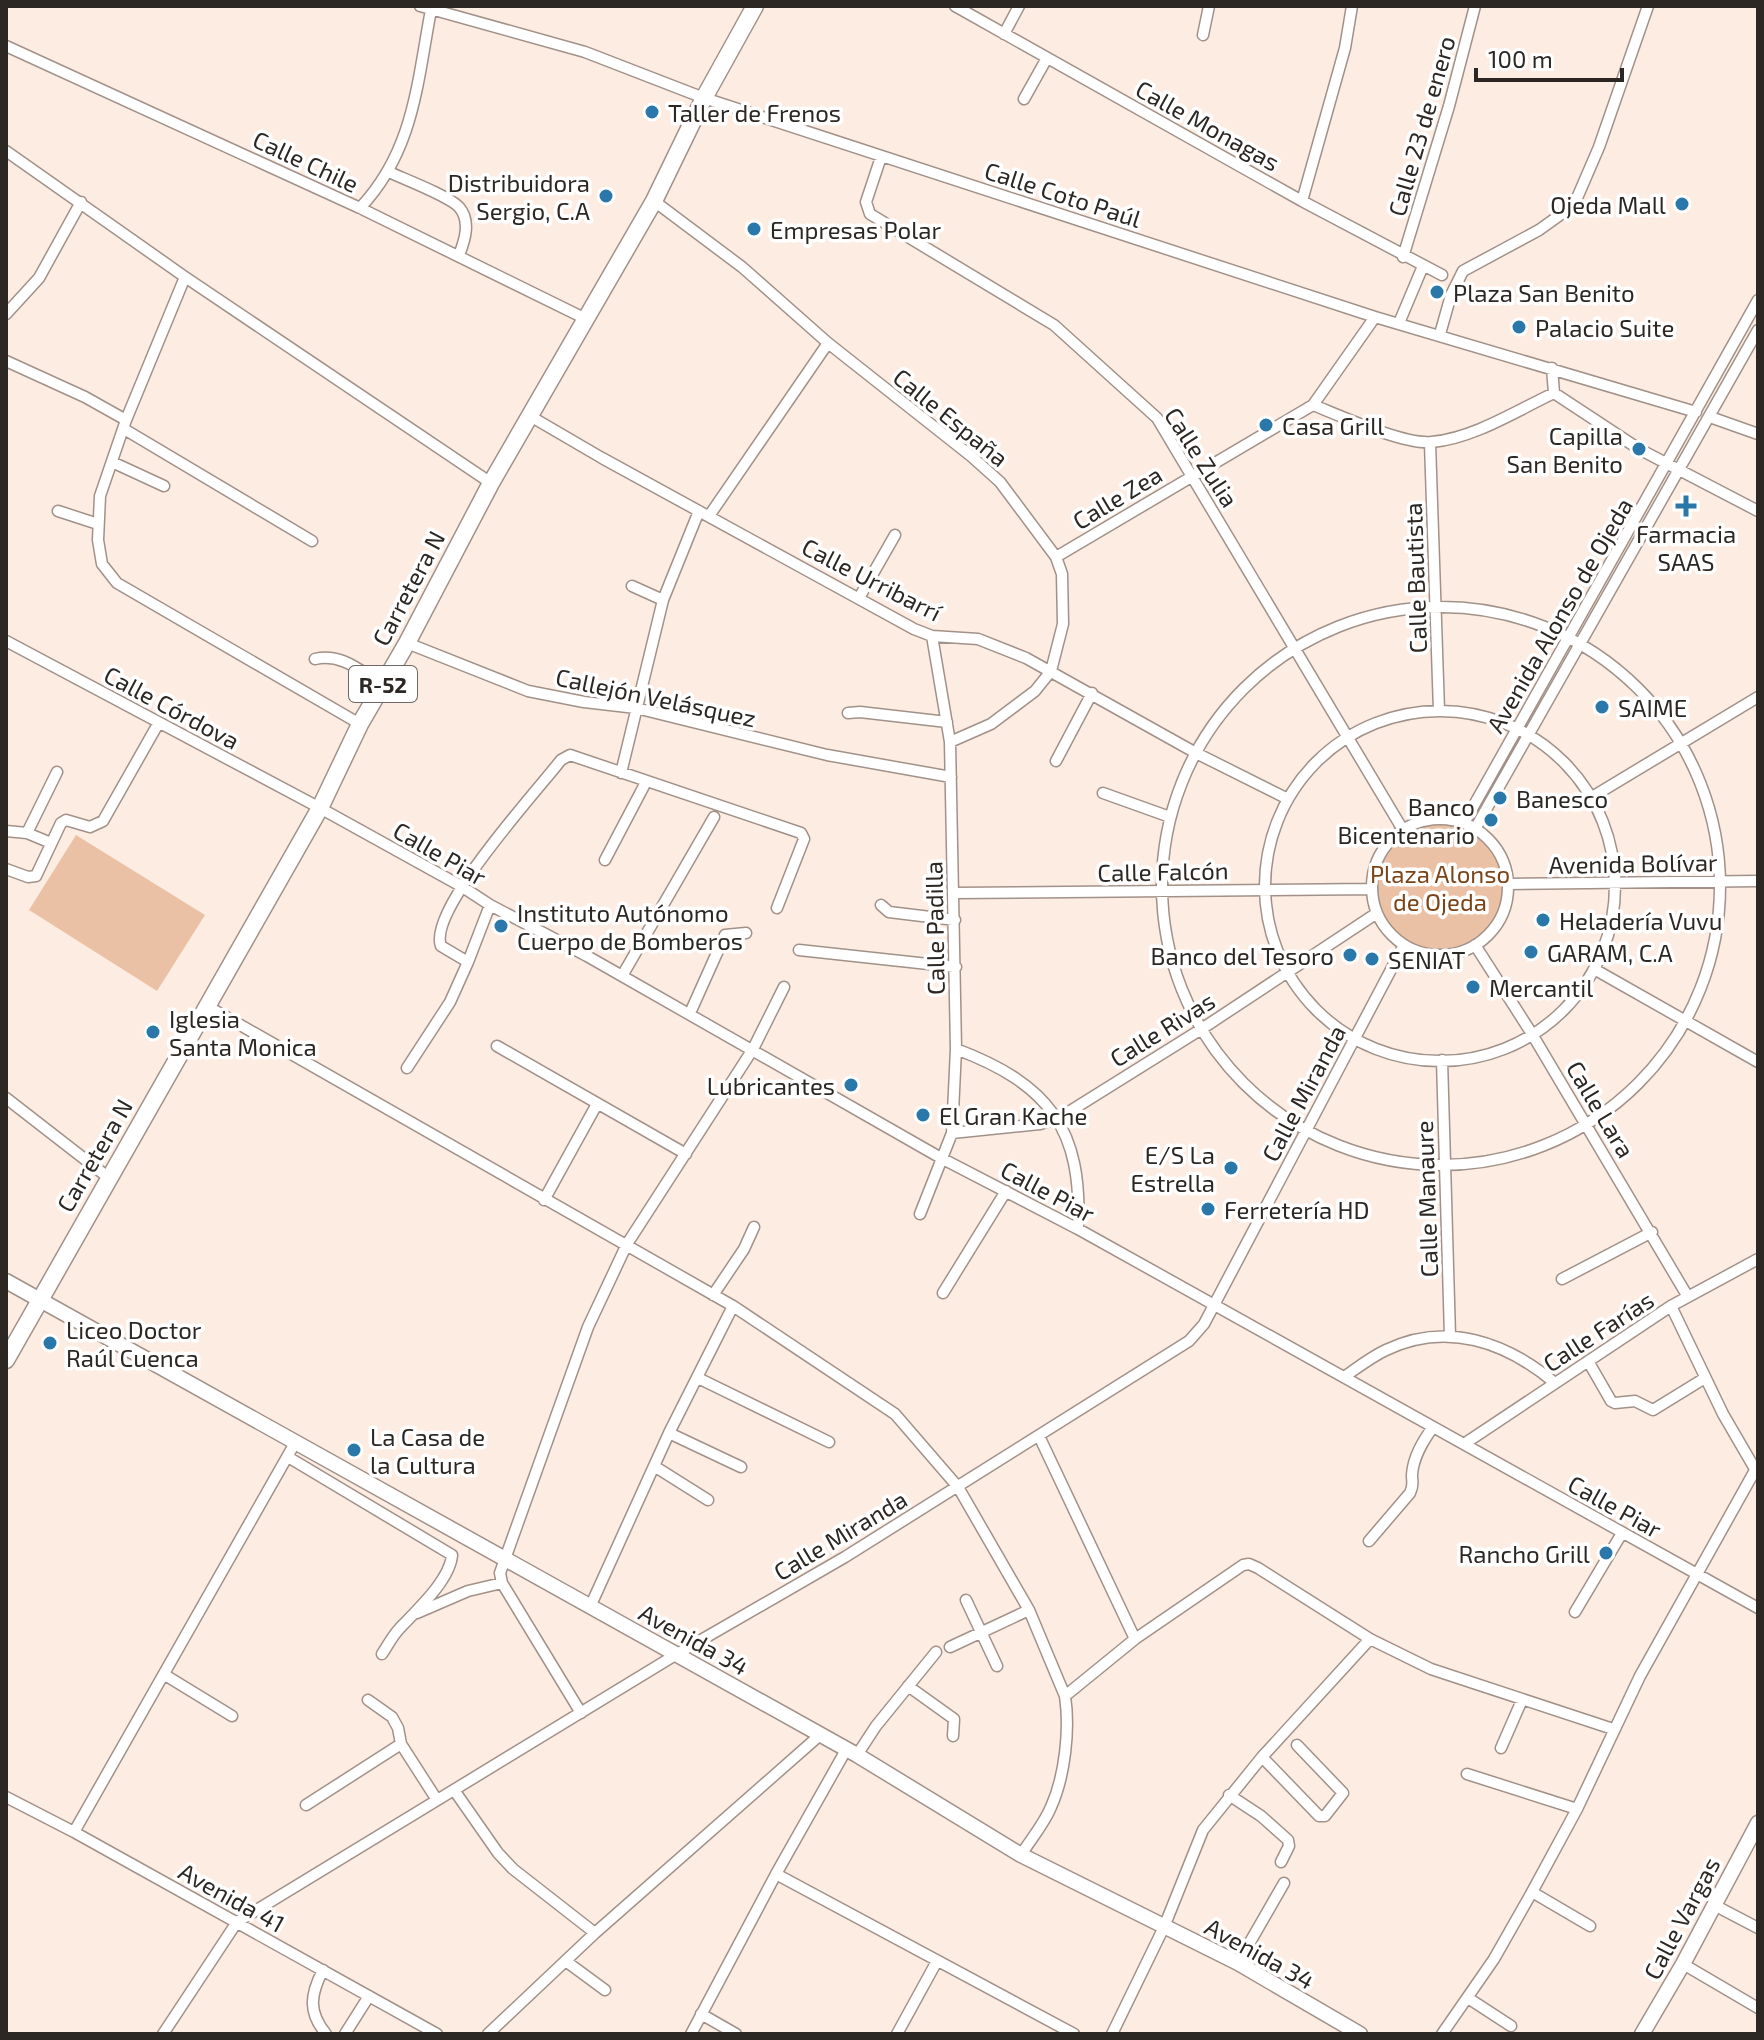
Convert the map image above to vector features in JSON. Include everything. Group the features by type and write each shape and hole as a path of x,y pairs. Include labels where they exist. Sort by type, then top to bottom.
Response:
{"main road":[{"name":"Carretera N","path":"6,1360 320,808 360,724 407,643 491,483 654,201 704,98 755,6"}],"street":[{"name":"Calle Monagas","path":"955,6 1403,257 1442,275"},
{"path":"1004,34 1019,6"},
{"path":"1203,35 1209,6"},
{"path":"1302,201 1345,48 1352,6"},
{"name":"Calle 23 de enero","path":"1403,257 1449,106 1475,6"},
{"path":"1451,295 1442,275 1463,271 1539,230 1574,205 1599,147 1648,6"},
{"name":"Calle Coto Paúl","path":"425,8 585,52 704,98 1375,317 1696,412"},
{"path":"360,208 389,172 400,149 412,109 425,8"},
{"name":"Calle Chile","path":"6,46 360,208 586,319"},
{"path":"1024,99 1047,58"},
{"path":"6,151 185,277 491,483"},
{"name":"Calle Zulia","path":"881,157 866,202 870,214 1054,325 1157,418 1403,830"},
{"path":"389,172 458,206 466,223 466,239 459,255"},
{"name":"Calle España","path":"654,201 742,267 828,343 971,456 1000,482 1056,557 1062,574 1063,624 1051,671 1035,691 991,724 950,742"},
{"path":"6,314 39,278 81,202"},
{"path":"1399,323 1423,266"},
{"path":"1440,334 1451,295 1463,271"},
{"path":"185,277 125,424 100,496 98,524 102,564 117,583 360,724"},
{"name":"Avenida Alonso de Ojeda","path":"1464,823 1758,300"},
{"name":"Calle Zea","path":"1056,557 1313,405 1375,317"},
{"name":"Avenida Alonso de Ojeda","path":"1475,829 1758,330"},
{"path":"621,773 663,600 704,514 828,343"},
{"path":"6,361 85,397 312,541"},
{"path":"1552,368 1554,393"},
{"path":"1313,405 1389,434 1430,443 1484,426 1554,393"},
{"path":"1554,393 1667,464 1758,511"},
{"name":"Calle Urribarrí","path":"530,416 704,514 932,636 978,639 1051,671 1196,753 1288,799"},
{"path":"1710,417 1758,434"},
{"name":"Calle Bautista","path":"1430,443 1439,711"},
{"path":"112,462 164,486"},
{"path":"58,511 98,524"},
{"path":"859,598 895,535"},
{"path":"632,586 663,600"},
{"path":"1436,607 1473,609 1506,614 1570,638 1620,671 1644,693 1682,743 1700,780 1713,820 1721,881 1719,917 1702,986 1685,1020 1643,1078 1587,1124 1547,1144 1517,1154 1444,1165 1408,1163 1373,1157 1306,1131 1246,1088 1221,1060 1200,1030 1175,973 1165,932 1161,891 1163,854 1170,817 1196,753 1239,694 1275,662 1329,631 1364,618 1436,607"},
{"name":"Calle Padilla","path":"920,1214 952,1133 956,1049 950,742 932,636"},
{"name":"Calle Córdova","path":"6,641 320,808"},
{"name":"Callejón Velásquez","path":"407,643 528,691 636,708 827,755 901,771 951,777"},
{"path":"315,659 330,655 340,658 382,684"},
{"path":"1056,761 1092,693"},
{"path":"1592,797 1758,697"},
{"path":"1439,711 1480,715 1517,728 1569,766 1592,797 1610,840 1615,884 1610,929 1594,969 1567,1006 1532,1034 1491,1053 1442,1060 1388,1053 1355,1038 1323,1016 1288,973 1271,933 1265,890 1270,843 1288,799 1315,764 1349,737 1393,718 1439,711"},
{"path":"848,713 947,722"},
{"path":"6,869 28,877 36,876 61,823 66,820 90,827 103,821 158,724"},
{"path":"468,962 438,943 444,919 461,886 561,760 570,755 801,833 804,839 777,908"},
{"path":"27,833 57,772"},
{"path":"605,860 646,782"},
{"path":"1103,793 1170,817"},
{"name":"Calle Piar","path":"320,808 490,905 690,1013 941,1158 1078,1229 1758,1608"},
{"path":"622,976 714,817"},
{"path":"1439,819 1464,823 1475,829 1499,852 1508,884 1500,919 1475,945 1447,954 1432,954 1404,945 1388,931 1377,913 1372,889 1380,855 1403,830 1415,824 1439,819"},
{"path":"6,831 27,833 51,843"},
{"name":"Avenida Bolívar","path":"1508,884 1758,881"},
{"name":"Calle Falcón","path":"954,893 1372,889"},
{"path":"407,1068 450,1002 490,905"},
{"path":"881,905 889,912 955,920"},
{"name":"Calle Rivas","path":"952,1133 1040,1124 1059,1118 1200,1030 1377,913"},
{"path":"690,1013 725,935 746,933"},
{"name":"Calle Miranda","path":"163,2034 237,1922 677,1654 845,1557 1189,1341 1199,1332 1214,1305 1404,945"},
{"name":"Calle Lara","path":"1475,945 1587,1124 1688,1297"},
{"path":"799,950 956,967"},
{"path":"1594,969 1758,1062"},
{"path":"581,1713 502,1583 500,1573 588,1327 627,1244 753,1049 784,987"},
{"path":"207,1006 733,1306 895,1414 958,1487 1029,1610 1065,1696 1068,1725 1060,1778 1051,1808 1021,1855"},
{"path":"497,1046 686,1154"},
{"path":"956,1049 1000,1067 1019,1080 1059,1118 1075,1170 1078,1229"},
{"name":"Calle Manaure","path":"1442,1060 1450,1336"},
{"path":"6,1098 109,1178"},
{"path":"544,1200 597,1104"},
{"path":"943,1293 1006,1191"},
{"path":"713,1295 744,1249 754,1227"},
{"path":"1562,1279 1652,1232"},
{"name":"Calle Farías","path":"1464,1444 1671,1306 1758,1259"},
{"name":"Avenida 34","path":"6,1282 292,1450 504,1559 851,1752 1021,1855 1238,1963 1360,2034"},
{"path":"590,1607 669,1433 733,1306"},
{"path":"1442,2034 1494,1959 1532,1892 1577,1809 1613,1729 1756,1467 1705,1378 1671,1306"},
{"path":"1344,1377 1393,1347 1450,1336 1483,1342 1516,1354 1555,1383"},
{"path":"1588,1361 1611,1401 1635,1401 1653,1410 1705,1378"},
{"path":"698,1378 829,1442"},
{"path":"1369,1541 1410,1493 1419,1449 1433,1427"},
{"path":"669,1433 741,1467"},
{"path":"1039,1436 1135,1639"},
{"path":"74,1832 292,1450 452,1555 451,1565 382,1654"},
{"path":"654,1466 708,1500"},
{"path":"1575,1612 1622,1533"},
{"path":"1065,1696 1135,1639 1230,1573 1249,1564 1370,1639 1431,1669 1613,1729"},
{"path":"416,1613 468,1591 502,1583"},
{"path":"966,1600 997,1666"},
{"path":"950,1647 980,1630 1029,1610"},
{"path":"1112,2034 1164,1927 1203,1830 1262,1757 1370,1639"},
{"path":"691,2034 776,1874 851,1752 936,1652"},
{"path":"165,1675 232,1716"},
{"path":"908,1686 954,1719 953,1736"},
{"path":"368,1700 392,1717 401,1744 437,1800"},
{"path":"1501,1748 1522,1700"},
{"path":"488,2034 595,1933 820,1735"},
{"path":"306,1805 401,1744"},
{"path":"1262,1757 1319,1816 1325,1816 1343,1793 1297,1745"},
{"path":"1467,1774 1577,1809"},
{"path":"454,1790 498,1853 513,1869 595,1933"},
{"path":"1229,1795 1261,1816 1288,1840 1289,1846 1281,1862"},
{"name":"Avenida 41","path":"6,1797 437,2034"},
{"name":"Calle Vargas","path":"1642,2034 1758,1823"},
{"path":"776,1874 1074,2034"},
{"path":"1238,1963 1284,1883"},
{"path":"1532,1892 1590,1926"},
{"path":"1714,1905 1758,1928"},
{"path":"897,2034 937,1961"},
{"path":"567,1962 605,1990"},
{"path":"1683,1964 1758,2008"},
{"path":"323,1970 311,2001 312,2014 326,2034"},
{"path":"345,2034 369,1996"},
{"path":"1468,1998 1511,2026"},
{"path":"701,2014 736,2034"}],"green space":[{"name":"Plaza Alonso de Ojeda","path":"1440,819 1466,825 1488,839 1502,861 1508,887 1502,913 1488,935 1466,949 1440,955 1414,949 1392,935 1378,913 1372,887 1378,861 1392,839 1414,825"},
{"path":"76,835 205,915 157,991 29,910"}],"place":[{"name":"Taller de Frenos","path":"652,112"},
{"name":"Distribuidora Sergio, C.A","path":"606,196"},
{"name":"Ojeda Mall","path":"1682,204"},
{"name":"Empresas Polar","path":"754,229"},
{"name":"Plaza San Benito","path":"1437,292"},
{"name":"Palacio Suite","path":"1519,327"},
{"name":"Casa Grill","path":"1266,425"},
{"name":"Capilla San Benito","path":"1639,449"},
{"name":"Farmacia SAAS","path":"1686,506"},
{"name":"SAIME","path":"1602,707"},
{"name":"Banesco","path":"1500,798"},
{"name":"Banco Bicentenario","path":"1491,820"},
{"name":"Heladería Vuvu","path":"1543,920"},
{"name":"Instituto Autónomo Cuerpo de Bomberos","path":"501,926"},
{"name":"GARAM, C.A","path":"1531,952"},
{"name":"Banco del Tesoro","path":"1350,955"},
{"name":"SENIAT","path":"1372,959"},
{"name":"Mercantil","path":"1473,987"},
{"name":"Iglesia Santa Monica","path":"153,1032"},
{"name":"Lubricantes","path":"851,1085"},
{"name":"El Gran Kache","path":"923,1115"},
{"name":"E/S La Estrella","path":"1231,1168"},
{"name":"Ferretería HD","path":"1208,1209"},
{"name":"Liceo Doctor Raúl Cuenca","path":"50,1343"},
{"name":"La Casa de la Cultura","path":"354,1450"},
{"name":"Rancho Grill","path":"1606,1553"}]}
